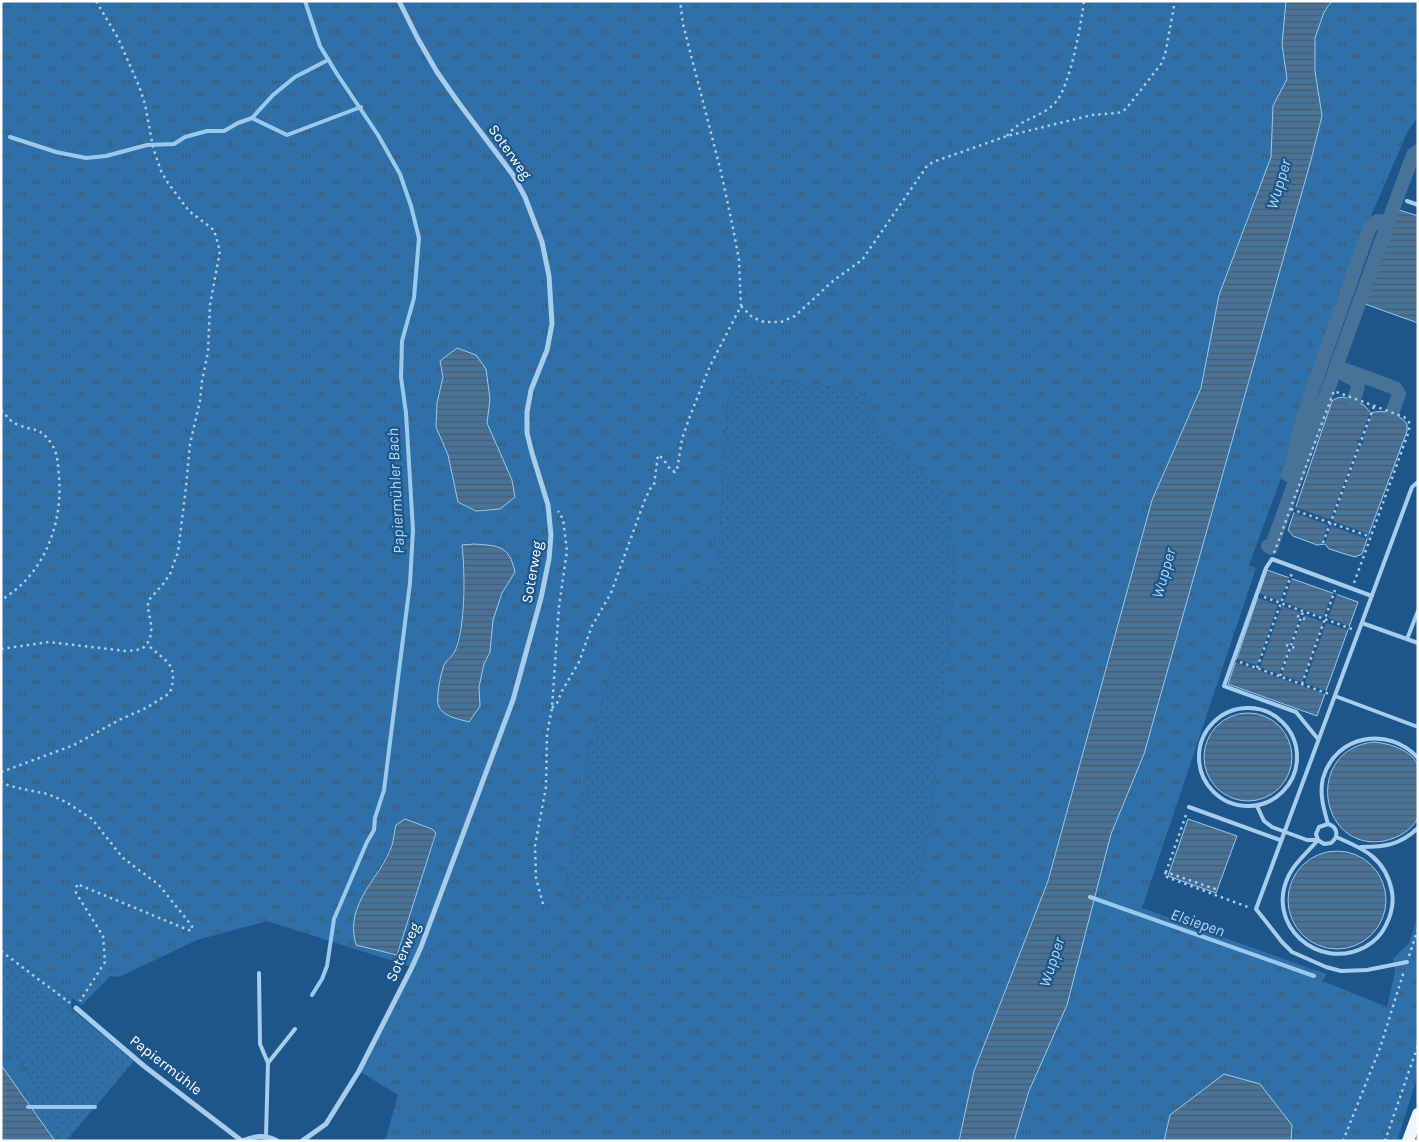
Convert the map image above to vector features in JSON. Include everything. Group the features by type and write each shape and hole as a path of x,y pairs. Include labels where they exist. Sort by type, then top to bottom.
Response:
{"main road":[{"path":"1408,1141 1418,1114"}],"street":[{"name":"Soterweg","path":"302,1141 326,1124 358,1071 421,947 513,700 541,598 549,560 551,535 548,505 527,433 527,412 531,390 548,350 552,324 549,276 542,242 525,197 513,175 437,72 399,1"},
{"name":"Papiermühle","path":"76,1008 144,1066 242,1141 254,1136 266,1136"},
{"path":"266,1136 278,1141"}],"lane":[{"path":"1407,201 1418,205"},
{"path":"1407,962 1368,970 1341,971 1326,967 1292,952 1256,909 1412,487 1418,482"},
{"path":"1318,739 1296,712 1224,686 1266,568 1272,559 1372,596"},
{"path":"1408,639 1418,611"},
{"path":"1362,623 1418,642"},
{"path":"1335,696 1418,727"},
{"path":"1252,708 1268,711 1281,720 1291,732 1297,747 1297,763 1289,785 1272,801 1256,806 1240,806 1224,801 1211,790 1202,776 1198,760 1200,743 1208,728 1220,716 1235,709 1252,708"},
{"path":"1256,806 1264,821 1283,832 1307,840 1318,840 1328,844 1334,841 1336,830 1328,824 1322,799 1322,779 1330,762 1343,749 1360,740 1378,738 1395,741 1410,750 1418,758"},
{"path":"1189,807 1280,840"},
{"path":"1318,840 1317,830 1321,825 1328,824"},
{"path":"1361,848 1387,846 1404,840 1418,828"},
{"path":"1318,840 1289,874 1283,892 1284,911 1291,929 1304,943 1321,952 1339,955 1356,952 1372,943 1383,930 1391,915 1393,898 1390,881 1382,866 1361,848 1336,837"},
{"path":"259,973 260,1044 268,1062 266,1136"},
{"path":"268,1062 295,1029"}],"path":[{"path":"1,649 49,642 126,651 138,650 147,644 152,634 148,601 170,574 179,545 190,444 200,401 208,352 211,299 220,251 214,230 189,211 161,171 152,148 145,104 139,86 118,38 96,1"},
{"path":"552,708 557,703 566,682 579,662 592,626 612,593 647,495 654,485 658,455 662,457 672,470 675,472 677,470 682,439 690,416 710,366 741,306 739,260 733,228 721,172 685,31 680,1"},
{"path":"1007,136 1018,124 1047,110 1056,103 1069,71 1080,27 1084,1"},
{"path":"741,306 752,316 764,322 775,323 790,319 834,280 862,260 928,166 933,162 1007,136 1092,115 1118,113 1126,109 1161,64 1165,55 1175,1"},
{"path":"1272,559 1334,391 1394,413 1407,419 1410,426 1409,431 1352,589"},
{"path":"1323,543 1374,406"},
{"path":"1,410 15,423 37,430 45,436 54,448 57,456 60,483 56,521 49,545 24,581 1,600"},
{"path":"543,904 536,878 535,846 546,787 547,734 552,708 560,606 567,551 563,519 557,510 548,505"},
{"path":"1291,509 1371,537"},
{"path":"1257,668 1290,578"},
{"path":"1302,684 1334,594"},
{"path":"1259,596 1348,628"},
{"path":"1280,676 1291,647 1299,617 1303,612"},
{"path":"1299,617 1305,619"},
{"path":"1,772 74,746 119,720 146,708 170,693 173,685 173,668 168,661 147,644"},
{"path":"1286,645 1295,648"},
{"path":"1236,660 1325,692"},
{"path":"1,782 18,788 48,794 66,802 92,819 123,858 159,885 192,926 191,931 77,884 76,893 103,936 105,962 76,1008 1,951"},
{"path":"1189,807 1164,876 1256,909"},
{"path":"1166,872 1218,890"},
{"path":"1343,1141 1380,1048 1418,929"},
{"path":"1385,1141 1418,1045"}],"green space":[{"path":"1,1 1286,1 1282,44 1287,79 1273,106 1271,157 1219,295 1201,388 1152,500 1048,881 974,1071 959,1141 385,1141 398,1095 359,1071 412,967 267,921 197,940 119,977 110,976 82,1005 1,946","holes":["729,375 859,390 879,430 945,495 956,568 929,830 916,892 563,901 588,755 628,606 717,581","443,377 490,399 487,423 496,447 458,502 448,455 436,427 437,403","462,545 515,572 502,593 493,620 490,652 484,664 479,687 480,706 437,696 444,664 454,653 462,623 464,562","436,833 396,955 357,908 392,845"]},
{"path":"1332,1 1418,1 1418,116 1407,133 1370,218 1289,442 1290,454 1249,565 1256,568 1142,908 1326,974 1323,981 1387,1007 1395,972 1393,959 1409,943 1418,916 1418,1075 1397,1141 1014,1141 1111,834 1144,754 1318,137 1321,114 1315,42 1323,14"},
{"path":"729,375 859,390 879,430 945,495 956,568 929,830 916,892 563,901 588,755 628,606 717,581"},
{"path":"1,946 72,998 71,1009 134,1061 66,1141 55,1141 24,1097 32,1078 1,1035"},
{"path":"1,1035 32,1079 24,1097 1,1067"}],"water":[{"name":"Wupper","path":"1286,1 1332,1 1324,12 1315,38 1315,71 1322,116 1144,754 1111,834 1067,1005 1029,1091 1014,1141 959,1141 974,1071 1048,881 1152,500 1201,388 1219,295 1271,157 1273,106 1287,79 1282,44"},
{"path":"1396,209 1418,216 1418,323 1362,303"},
{"path":"457,348 476,355 486,369 490,399 487,423 512,480 515,497 500,509 476,511 458,502 448,455 436,427 437,403 443,377 440,361"},
{"path":"1343,397 1364,405 1371,413 1385,412 1395,415 1407,424 1407,431 1362,554 1355,557 1329,549 1325,544 1317,545 1293,536 1288,530 1332,401"},
{"path":"462,545 490,545 502,549 510,557 515,572 502,593 493,620 490,652 484,664 479,687 480,706 469,722 444,713 439,707 438,692 444,665 454,653 461,630 464,585"},
{"path":"1267,570 1358,602 1317,716 1228,684"},
{"path":"1248,713 1265,716 1273,720 1285,732 1289,740 1292,757 1289,774 1285,782 1273,794 1265,798 1248,801 1231,798 1223,794 1211,782 1207,774 1204,757 1207,740 1211,732 1223,720 1231,716"},
{"path":"1374,742 1399,748 1411,756 1418,766 1418,818 1412,827 1404,833 1384,841 1362,840 1345,831 1333,816 1328,798 1329,779 1337,762 1352,749"},
{"path":"405,819 432,829 436,833 397,955 356,945 354,930 355,916 359,904 387,858 396,825"},
{"path":"1188,819 1237,836 1216,893 1168,876"},
{"path":"1337,851 1356,855 1372,865 1382,881 1386,900 1382,919 1372,935 1356,945 1337,949 1318,945 1302,935 1292,919 1288,900 1292,881 1302,865 1318,855"},
{"path":"1,1065 55,1141 1,1141"},
{"path":"1224,1074 1260,1084 1292,1125 1291,1141 1164,1141 1170,1115"}],"pier":[{"path":"1370,412 1372,413 1362,441 1364,442 1361,444 1333,520 1369,534 1367,539 1331,526 1325,544 1322,543 1328,525 1293,512 1295,507 1328,519 1331,518 1359,443 1356,441 1360,440"},
{"path":"1289,577 1292,578 1284,602 1323,617 1333,593 1337,594 1328,618 1349,626 1348,630 1326,623 1305,683 1326,691 1325,694 1235,662 1237,659 1257,665 1278,605 1258,598 1259,593 1280,601","holes":["1282,606 1301,613 1300,616 1298,615 1297,618 1299,619 1290,645 1287,644 1286,646 1290,648 1279,674 1260,667","1304,615 1323,622 1302,682 1282,675 1291,648 1295,649 1296,647 1292,645 1302,619 1305,620"]}],"waterway":[{"name":"Papiermühler Bach","path":"305,1 320,46 378,135 400,174 419,238 414,298 402,341 401,377 406,413 413,530 410,583 384,790 375,818 374,830 334,919 327,966 322,979 312,995"},
{"path":"252,118 273,95 295,77 328,60"},
{"path":"10,137 56,152 86,158 106,156 147,145 174,144 185,137 207,131 224,131 252,118 287,135 361,107"},
{"path":"1268,546 1271,548 1394,206 1413,155 1418,151"},
{"path":"1288,475 1293,461 1297,438 1312,391 1370,227 1377,221 1388,222"},
{"path":"1346,370 1395,388 1399,394 1392,414"},
{"path":"1345,375 1354,380 1358,385 1353,401"},
{"name":"Elsiepen","path":"1090,897 1314,976"},
{"name":"Papiermühler Bach","path":"28,1107 95,1107"}]}
